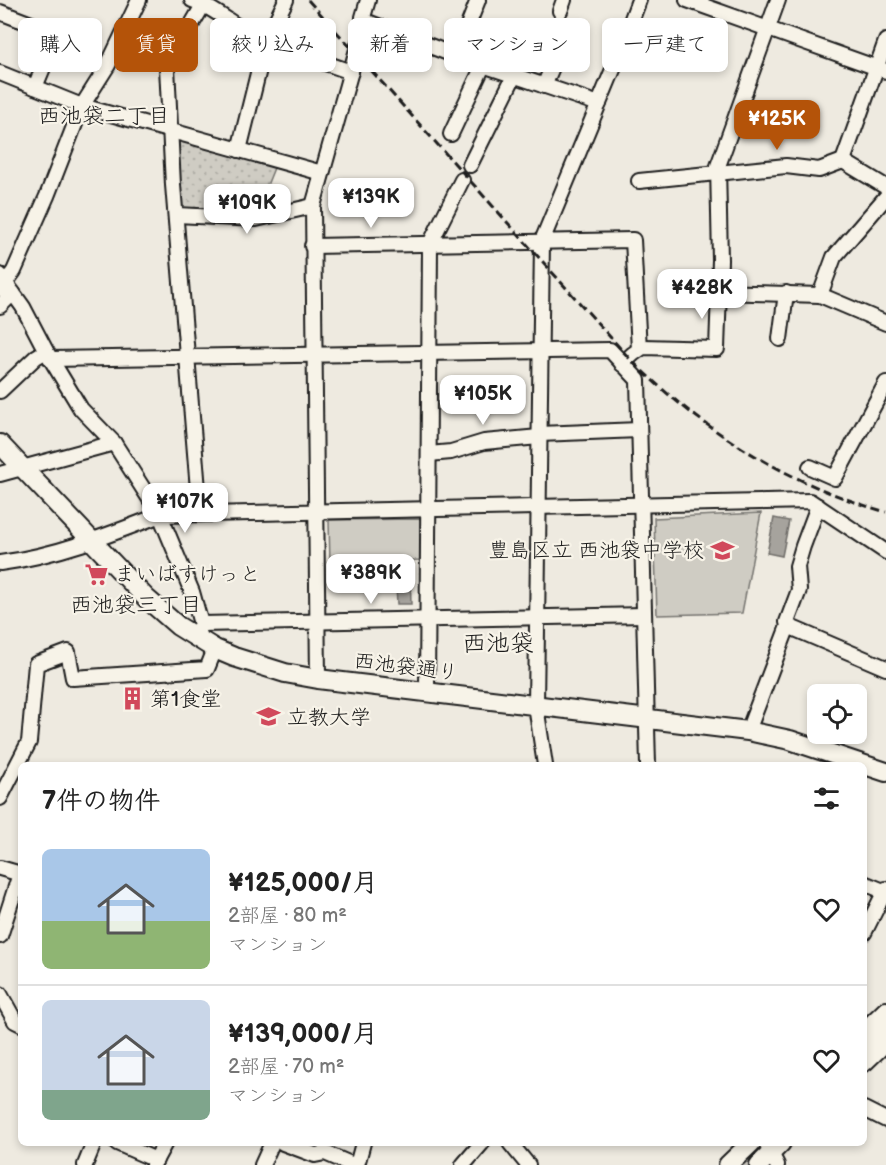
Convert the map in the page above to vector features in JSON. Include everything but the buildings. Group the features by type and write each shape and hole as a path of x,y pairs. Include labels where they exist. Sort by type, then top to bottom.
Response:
{"main road":[{"name":"西池袋通り","path":"0,444 162,613 198,631 215,649 266,668 318,679 748,731 790,740 856,762"},
{"name":"西池袋通り","path":"867,766 886,772"},
{"path":"871,1027 886,1011"},
{"path":"867,1059 886,1041"},
{"path":"728,1165 748,1146"}],"street":[{"path":"0,306 5,286 44,204 82,106 108,65 140,0"},
{"path":"277,18 286,0"},
{"path":"364,18 368,0"},
{"path":"471,18 478,0"},
{"path":"544,762 536,706 542,241 639,0"},
{"path":"687,0 881,70"},
{"path":"622,364 639,349 717,349 717,172 778,0"},
{"path":"201,513 169,130 166,67 201,1 226,18"},
{"path":"0,12 57,34 35,87"},
{"path":"639,181 786,166 819,170 843,161 881,70 886,40"},
{"path":"239,150 258,72"},
{"path":"318,679 313,206 351,72"},
{"path":"451,134 480,72"},
{"path":"502,72 599,104"},
{"path":"544,86 550,72"},
{"path":"0,73 82,106 322,173"},
{"path":"470,165 514,76"},
{"path":"843,161 886,187"},
{"path":"428,692 430,244 462,180"},
{"path":"820,295 834,257 886,197"},
{"path":"177,215 256,219 313,206"},
{"path":"312,246 634,241 639,349"},
{"path":"5,286 36,328 48,355 81,409 114,443 160,515 192,592 198,631 317,622 644,615"},
{"path":"718,292 820,295 886,323"},
{"path":"780,339 786,293"},
{"path":"0,391 36,357 48,355 187,357 609,350 638,380 648,762"},
{"path":"810,467 835,478 886,383"},
{"path":"429,454 451,452 484,442 539,435 639,430"},
{"path":"0,474 114,443"},
{"path":"0,562 91,541 160,515 810,501 886,552"},
{"path":"748,731 788,626 787,622 799,590 797,566 818,506"},
{"path":"788,626 886,668"},
{"path":"19,762 29,742 36,664 68,652 73,678 207,669 215,649"},
{"path":"0,798 18,763"},
{"path":"0,868 18,873"},
{"path":"0,936 18,880"},
{"path":"867,884 886,891 867,927"},
{"path":"0,994 18,1022"},
{"path":"867,1110 886,1120"},
{"path":"86,1165 93,1146"},
{"path":"123,1146 154,1163 163,1146"},
{"path":"262,1165 271,1146"},
{"path":"291,1146 315,1155 325,1153 355,1165 362,1146"},
{"path":"463,1165 479,1146"},
{"path":"512,1146 527,1164"}],"shaded area":[{"path":"172,135 276,163 255,215 179,212"},
{"path":"761,513 742,613 657,615 654,518"},
{"path":"774,518 789,521 782,556 767,553"},
{"path":"421,519 420,560 330,563 329,520"},
{"path":"410,568 411,604 397,604 395,569"}],"tunnel":[{"path":"741,1165 761,1146"}],"railway":[{"path":"308,0 629,358 657,384 716,431 748,452 815,486 886,512"}],"place":[{"name":"豊島区立 西池袋中学校","path":"722,550"},
{"name":"まいばすけっと","path":"96,574"},
{"name":"第1食堂","path":"132,699"},
{"name":"立教大学","path":"269,717"}],"district":[{"name":"西池袋二丁目","path":"104,116"},
{"name":"西池袋三丁目","path":"136,605"},
{"name":"西池袋","path":"498,643"}]}
